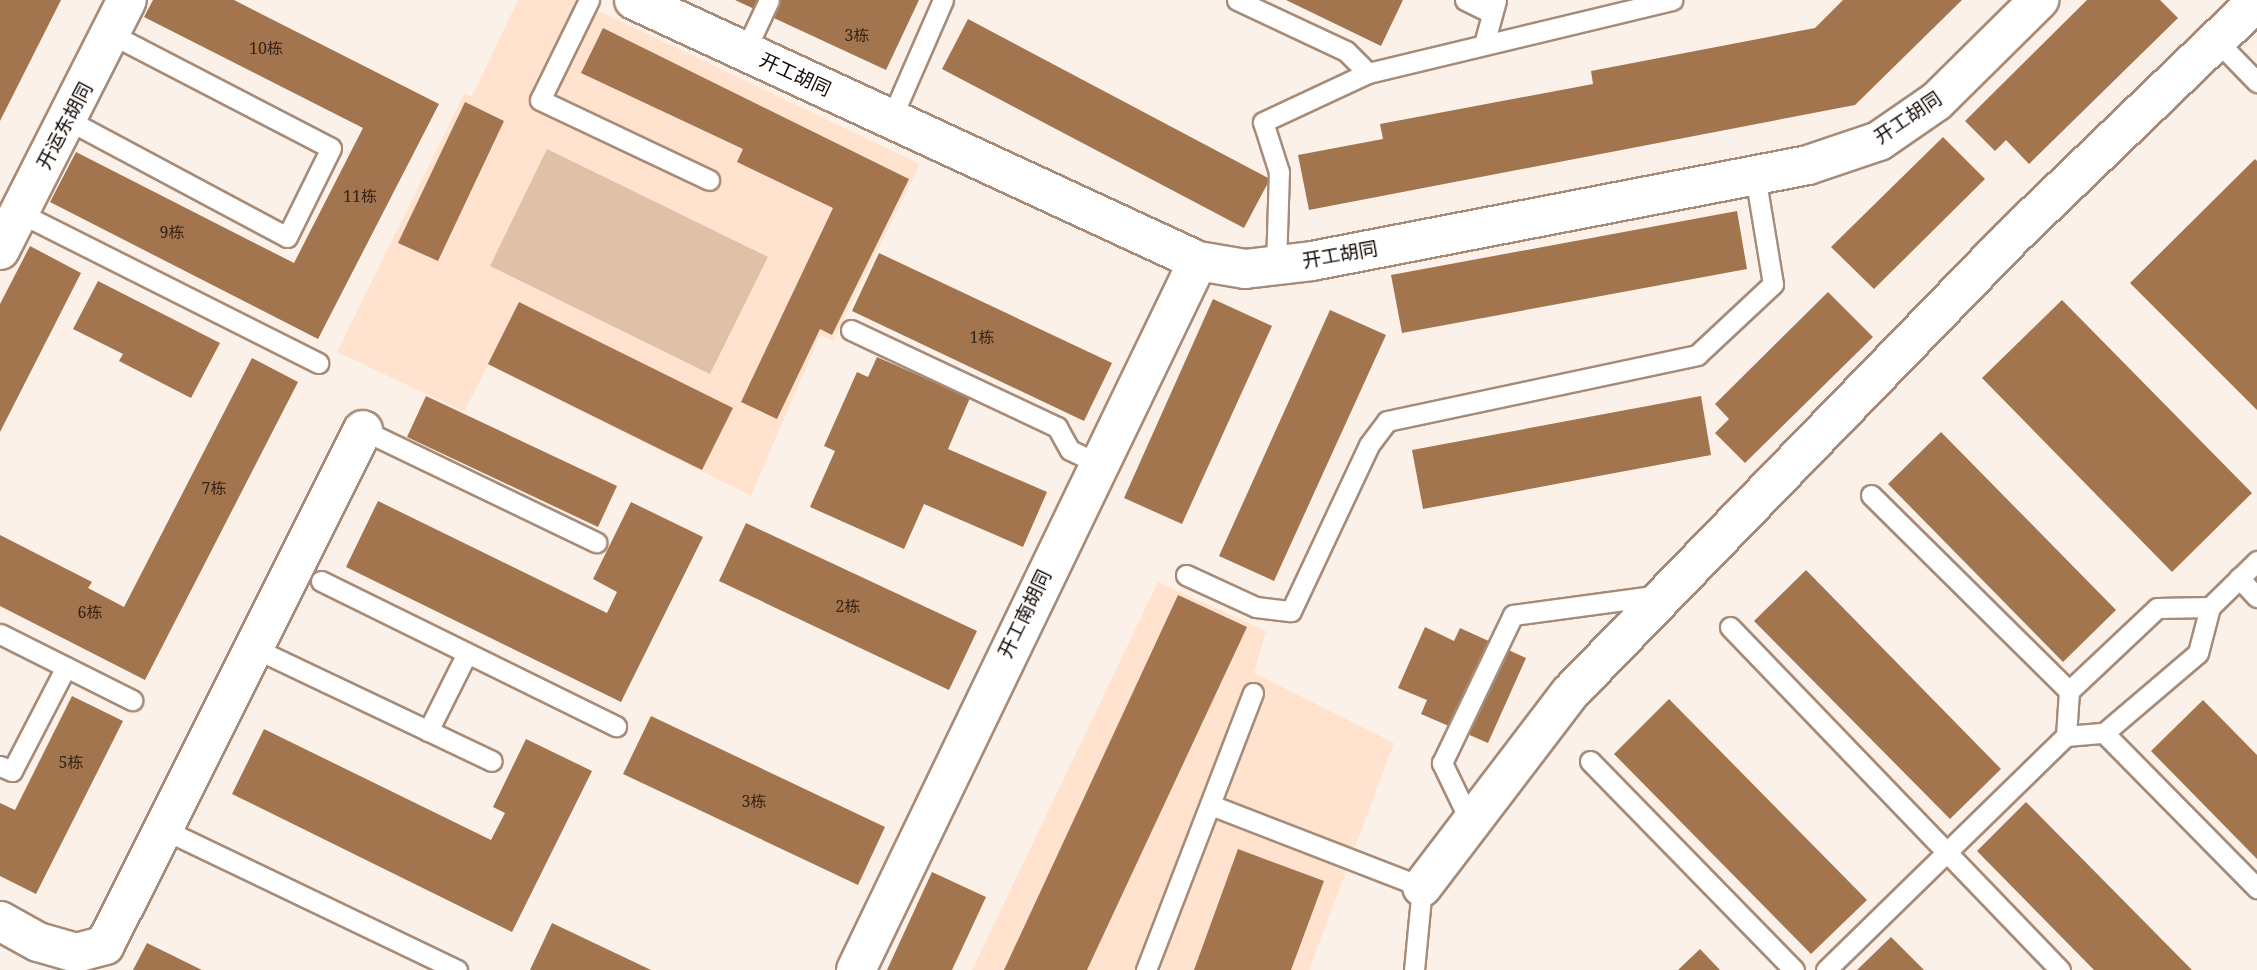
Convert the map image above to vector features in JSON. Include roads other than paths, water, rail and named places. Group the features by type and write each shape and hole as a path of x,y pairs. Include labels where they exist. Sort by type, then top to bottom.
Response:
{"street":[{"name":"开工胡同","path":"634,0 1198,261 1245,270 1808,165 1879,141 1937,101 2039,0"},
{"path":"1422,887 1570,693 2013,236 2257,1"},
{"name":"开运东胡同","path":"0,250 120,17"},
{"name":"开工南胡同","path":"856,970 1198,261"},
{"path":"0,921 37,942 76,953 105,945 362,430"}],"lane":[{"path":"589,0 540,100 709,180"},
{"path":"745,51 769,0"},
{"path":"891,119 943,0"},
{"path":"1237,0 1346,51 1368,73"},
{"path":"1465,0 1494,6 1484,44"},
{"path":"1276,266 1279,172 1263,122 1368,73 1672,0"},
{"path":"68,120 287,237 331,148 120,17"},
{"path":"2216,40 2257,82"},
{"path":"1186,575 1256,607 1291,611 1368,445 1387,421 1697,355 1773,284 1755,175"},
{"path":"20,213 318,363"},
{"path":"851,330 1057,428 1070,450 1099,464"},
{"path":"362,430 596,542"},
{"path":"1871,495 2069,691"},
{"path":"1826,970 2066,736 2104,733 2198,653 2210,607 2257,561"},
{"path":"2239,578 2257,597"},
{"path":"321,581 616,726"},
{"path":"1471,823 1442,763 1513,615 1666,594"},
{"path":"2066,736 2069,691 2157,608 2210,607"},
{"path":"1730,627 2060,970"},
{"path":"0,634 132,701"},
{"path":"254,648 492,761"},
{"path":"428,731 467,653"},
{"path":"0,766 12,771 66,667"},
{"path":"1146,970 1253,693"},
{"path":"2104,733 2257,888"},
{"path":"1590,761 1794,970"},
{"path":"1211,805 1422,887 1414,970"},
{"path":"163,829 457,970"}]}
